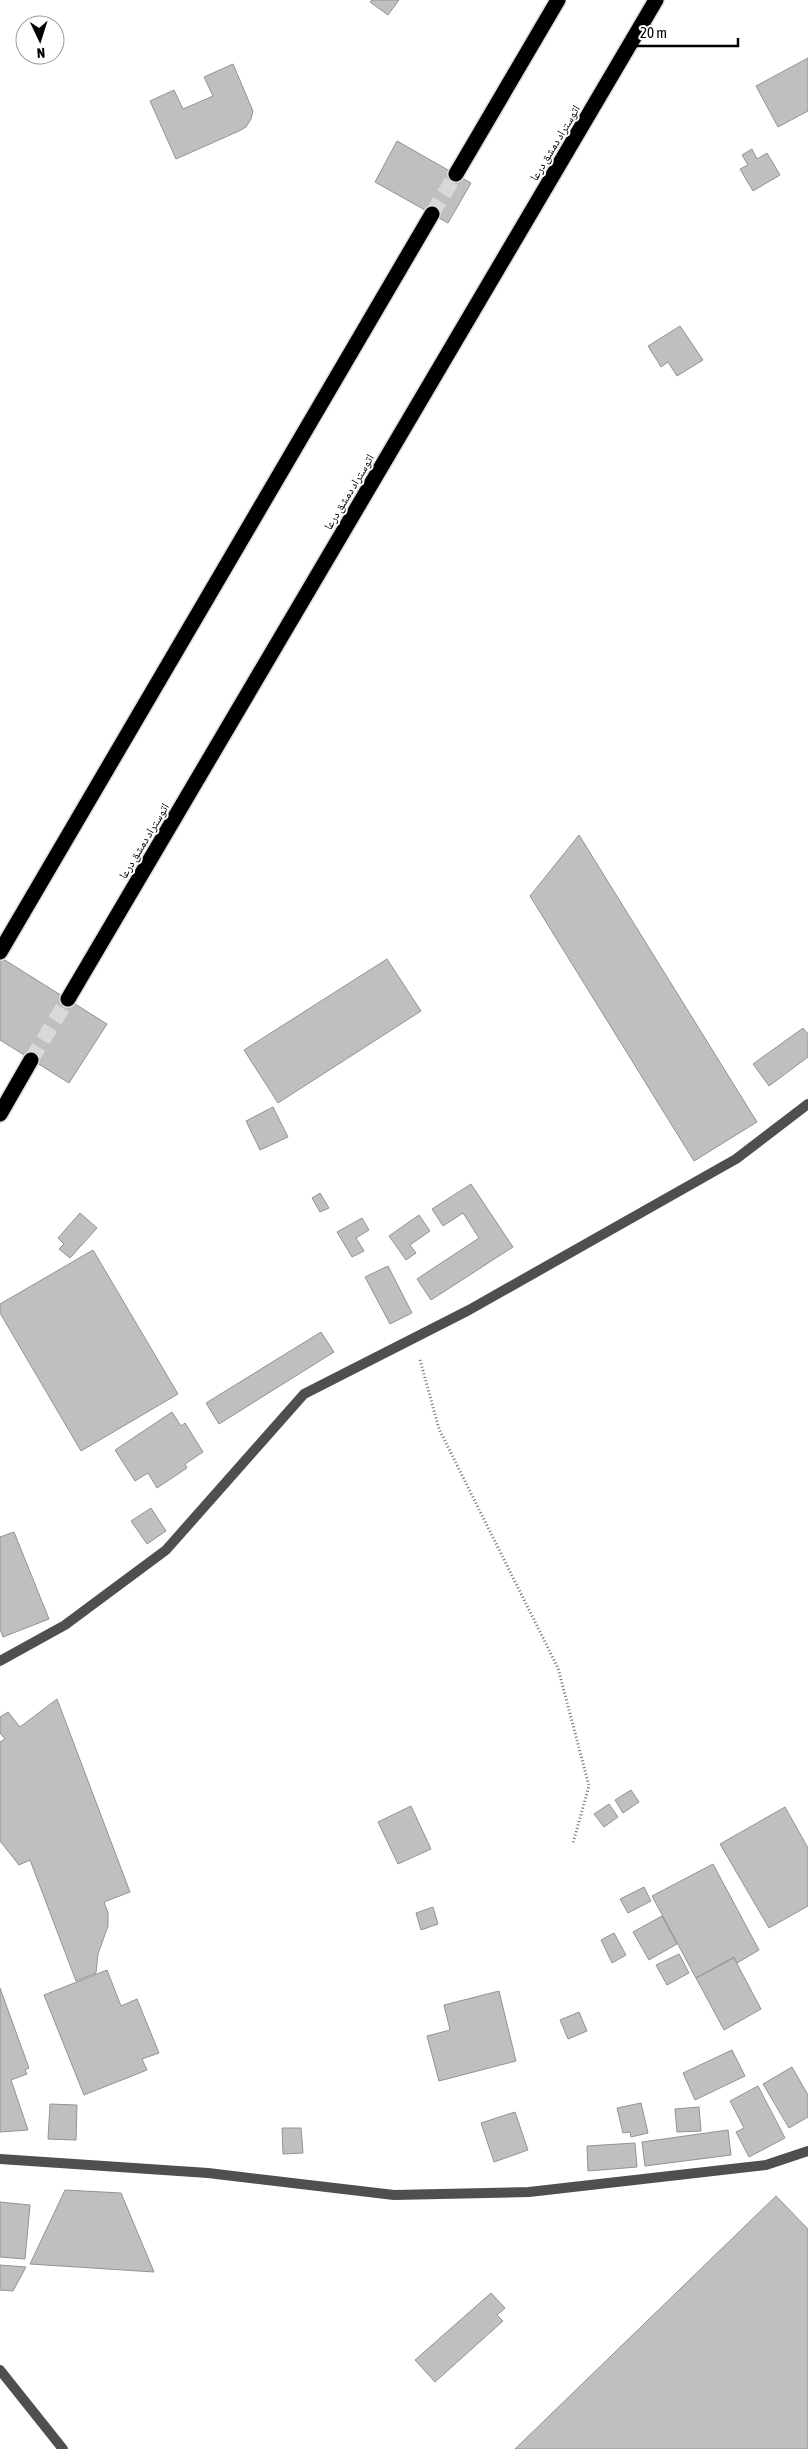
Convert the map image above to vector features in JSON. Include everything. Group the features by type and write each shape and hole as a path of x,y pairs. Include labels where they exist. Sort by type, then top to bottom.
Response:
{"highway":[{"path":"456,174 558,0"},
{"name":"اتوستراد دمشق درعا","path":"68,999 656,0"},
{"path":"0,952 432,214"},
{"path":"0,1114 31,1060"}],"street":[{"path":"0,1660 65,1625 166,1550 304,1394 469,1310 736,1159 808,1104"},
{"path":"0,2159 208,2173 394,2195 539,2191 766,2165 808,2151"},
{"path":"0,2370 63,2449"}],"path":[{"path":"414,1338 439,1429 558,1668 589,1786 573,1844"}],"building":[{"path":"372,0 399,0 388,15 370,2"},
{"path":"808,58 808,111 778,127 756,86"},
{"path":"233,64 253,111 251,119 246,127 239,131 176,159 150,101 174,90 183,109 213,96 204,77"},
{"path":"397,141 471,183 448,223 375,182"},
{"path":"752,149 757,159 767,153 780,175 753,191 740,169 748,165 742,155"},
{"path":"680,326 703,360 677,376 668,362 661,367 648,346"},
{"path":"579,835 757,1122 694,1161 530,896"},
{"path":"0,957 107,1024 69,1083 0,1040"},
{"path":"387,959 421,1011 278,1103 244,1050"},
{"path":"803,1028 808,1034 808,1057 769,1086 753,1064"},
{"path":"273,1107 288,1137 260,1150 246,1121"},
{"path":"471,1184 513,1247 431,1300 417,1279 479,1238 463,1213 443,1226 432,1209"},
{"path":"320,1193 329,1208 320,1212 312,1198"},
{"path":"80,1213 97,1228 70,1258 59,1249 64,1244 58,1238"},
{"path":"419,1215 430,1231 410,1245 416,1253 406,1260 389,1236"},
{"path":"362,1218 369,1230 356,1238 364,1251 352,1257 337,1232"},
{"path":"93,1250 178,1394 81,1451 0,1313 0,1304"},
{"path":"388,1266 412,1313 390,1324 365,1277"},
{"path":"321,1332 334,1352 219,1424 206,1403"},
{"path":"172,1412 181,1426 185,1423 203,1452 185,1464 187,1468 157,1488 148,1473 135,1481 115,1450"},
{"path":"151,1508 166,1531 147,1544 131,1521"},
{"path":"14,1532 49,1619 3,1637 0,1629 0,1537"},
{"path":"57,1699 130,1892 104,1902 108,1913 108,1926 98,1954 96,1973 76,1981 30,1860 19,1865 0,1841 0,1742 5,1739 0,1733 0,1717 8,1712 20,1727"},
{"path":"631,1790 639,1802 623,1813 615,1800"},
{"path":"609,1804 618,1817 604,1827 594,1814"},
{"path":"411,1806 431,1849 398,1864 378,1822"},
{"path":"785,1807 808,1848 808,1906 769,1928 720,1844"},
{"path":"713,1864 759,1950 737,1963 734,1957 696,1978 652,1896"},
{"path":"644,1887 651,1901 628,1913 620,1899"},
{"path":"433,1907 438,1924 421,1930 416,1913"},
{"path":"662,1916 677,1944 649,1960 633,1932"},
{"path":"614,1933 626,1955 612,1963 601,1940"},
{"path":"679,1954 689,1973 667,1985 656,1965"},
{"path":"734,1958 761,2009 724,2030 696,1978"},
{"path":"107,1970 121,2006 137,1999 159,2053 142,2059 147,2070 84,2095 44,1995"},
{"path":"0,1988 29,2068 25,2070 27,2074 11,2080 28,2130 0,2132"},
{"path":"499,1991 516,2061 439,2081 427,2036 450,2030 444,2005"},
{"path":"579,2012 587,2031 568,2039 560,2020"},
{"path":"732,2050 745,2076 695,2100 683,2073"},
{"path":"792,2067 808,2095 808,2117 789,2128 763,2084"},
{"path":"758,2086 785,2138 749,2157 736,2132 744,2128 730,2101"},
{"path":"641,2103 648,2133 631,2137 630,2132 623,2133 617,2108"},
{"path":"50,2104 77,2105 76,2140 48,2139"},
{"path":"699,2107 701,2131 677,2132 675,2109"},
{"path":"515,2112 528,2150 494,2162 481,2123"},
{"path":"282,2128 301,2128 303,2153 283,2154"},
{"path":"728,2130 731,2155 645,2166 642,2142"},
{"path":"635,2143 637,2167 588,2171 587,2146"},
{"path":"65,2190 121,2193 154,2272 30,2264"},
{"path":"776,2196 808,2229 808,2449 515,2449"},
{"path":"0,2202 30,2205 25,2259 0,2257"},
{"path":"0,2265 26,2267 13,2291 0,2290"},
{"path":"491,2293 505,2308 497,2315 503,2321 435,2382 415,2360"}],"tunnel":[{"path":"432,214 456,174"},
{"path":"31,1060 68,999"}]}
